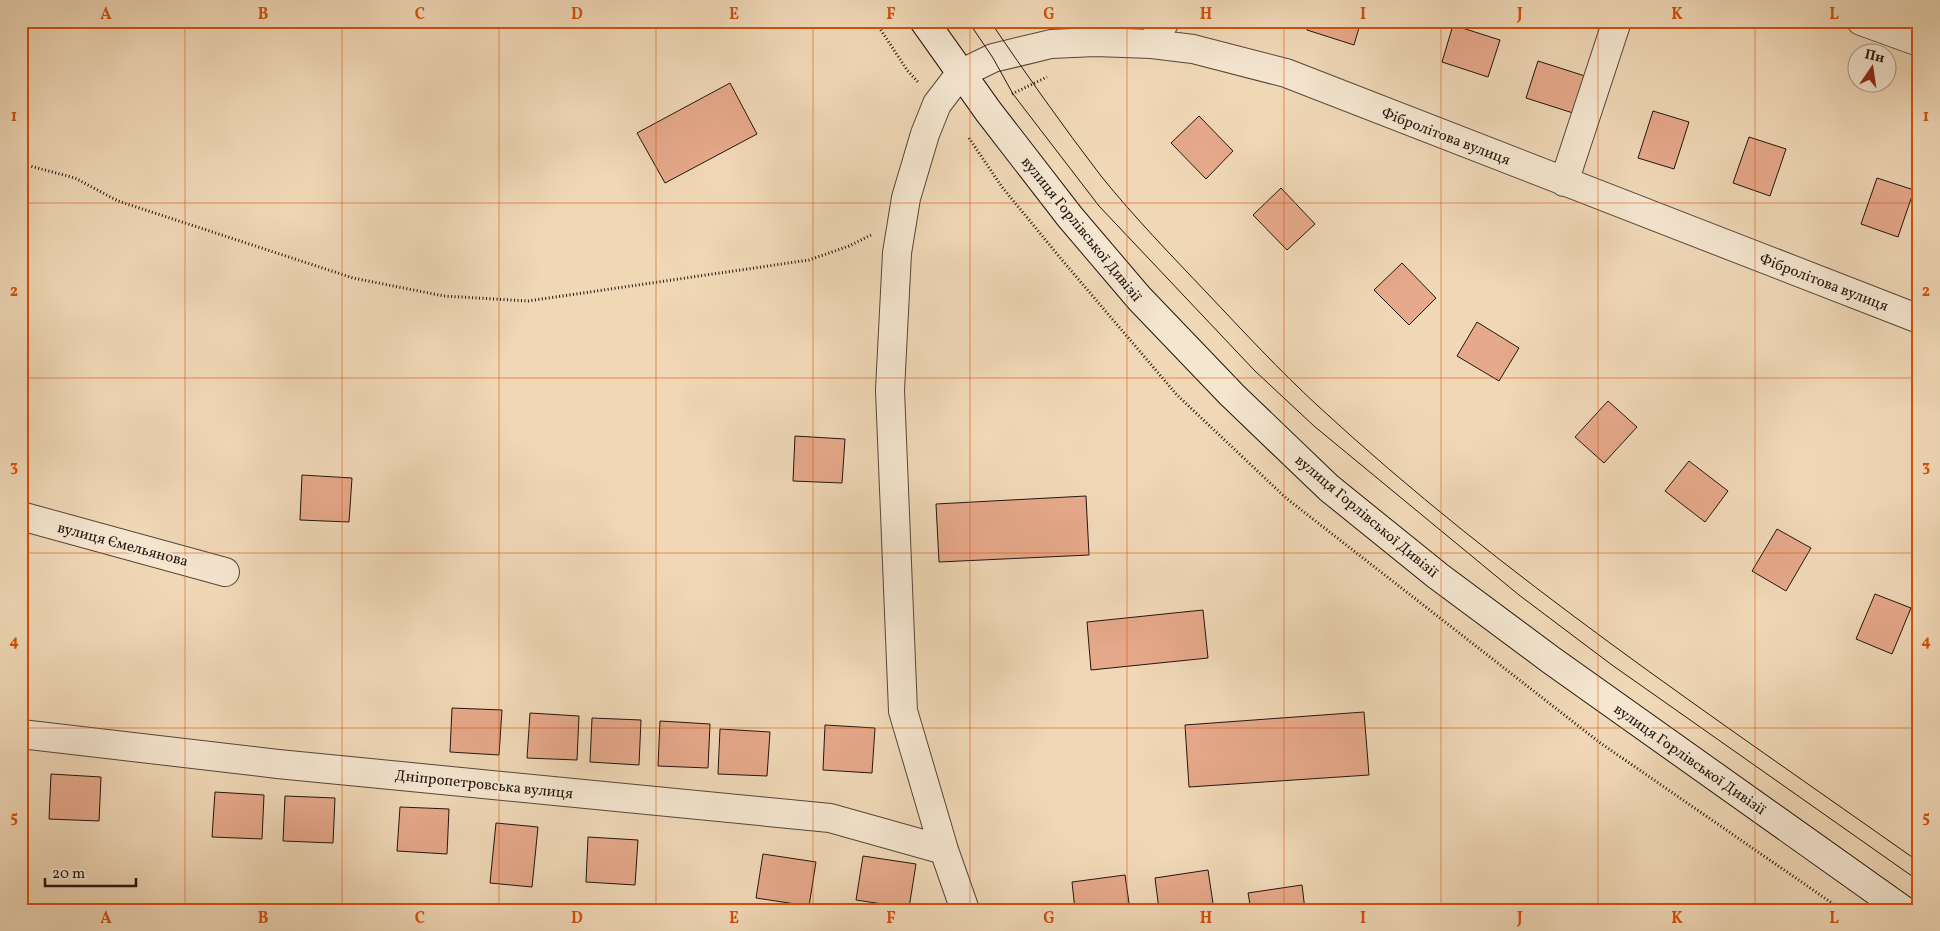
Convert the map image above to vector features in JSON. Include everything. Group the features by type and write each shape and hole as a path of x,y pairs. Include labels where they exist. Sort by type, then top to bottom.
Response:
{"street":[{"name":"вулиця Горлівської Дивізії","path":"924,21 960,74 1070,217 1139,298 1232,395 1329,488 1438,576 1543,654 1903,910"},
{"path":"1564,182 1617,21"},
{"path":"1861,21 1919,42"},
{"name":"Фібролітова вулиця","path":"960,74 993,58 1051,44 1095,42 1159,33 1193,49 1286,73 1919,319"},
{"path":"960,74 937,104 908,189 897,253 890,390 903,711 944,850 965,910"},
{"name":"вулиця Ємельянова","path":"21,516 225,572"},
{"name":"Дніпропетровська вулиця","path":"21,734 278,764 830,818 944,850"}],"path":[{"path":"875,21 907,70 937,104"},
{"path":"21,166 30,166 75,178 118,201 353,278 444,296 528,302 809,260 849,246 902,219"}],"building":[{"path":"1309,21 1361,21 1354,45 1307,30"},
{"path":"1453,25 1500,40 1488,77 1442,62"},
{"path":"1538,61 1585,76 1573,113 1526,98"},
{"path":"730,83 757,134 665,183 637,133"},
{"path":"1653,111 1689,122 1674,169 1638,158"},
{"path":"1199,116 1233,151 1206,179 1171,143"},
{"path":"1749,137 1786,149 1770,196 1733,183"},
{"path":"1877,178 1914,190 1898,237 1861,224"},
{"path":"1281,188 1315,224 1287,250 1253,215"},
{"path":"1402,263 1436,298 1409,325 1374,290"},
{"path":"1477,322 1519,348 1499,381 1457,356"},
{"path":"1608,401 1637,427 1604,463 1575,437"},
{"path":"795,436 845,439 842,483 793,481"},
{"path":"1689,461 1728,491 1705,522 1665,491"},
{"path":"302,475 352,478 349,522 300,520"},
{"path":"1086,496 1089,555 939,562 936,504"},
{"path":"1777,529 1811,548 1786,591 1752,571"},
{"path":"1875,594 1911,608 1892,654 1856,639"},
{"path":"1203,610 1208,658 1091,670 1087,622"},
{"path":"452,708 502,710 499,755 450,752"},
{"path":"1364,712 1369,775 1189,787 1185,725"},
{"path":"530,713 579,716 577,760 527,758"},
{"path":"592,718 641,720 639,765 590,762"},
{"path":"660,721 710,724 708,768 658,766"},
{"path":"825,725 875,728 872,773 823,770"},
{"path":"720,729 770,732 767,776 718,774"},
{"path":"51,774 101,777 99,821 49,819"},
{"path":"215,792 264,795 262,839 212,837"},
{"path":"285,796 335,798 333,843 283,841"},
{"path":"400,807 449,809 447,854 397,851"},
{"path":"496,823 538,827 532,887 490,883"},
{"path":"588,837 638,840 635,885 586,882"},
{"path":"763,854 816,862 809,906 756,898"},
{"path":"863,856 916,864 909,908 856,900"},
{"path":"1208,870 1214,910 1159,910 1155,878"},
{"path":"1125,875 1130,910 1075,910 1072,882"},
{"path":"1302,885 1305,910 1251,910 1248,893"}],"tram line":[{"path":"968,21 993,58 1013,94 1099,206 1255,371 1314,426 1519,595 1612,665 1919,881"},
{"path":"990,21 1058,119 1101,176 1153,236 1318,406 1389,469 1535,587 1611,644 1919,862"}]}
